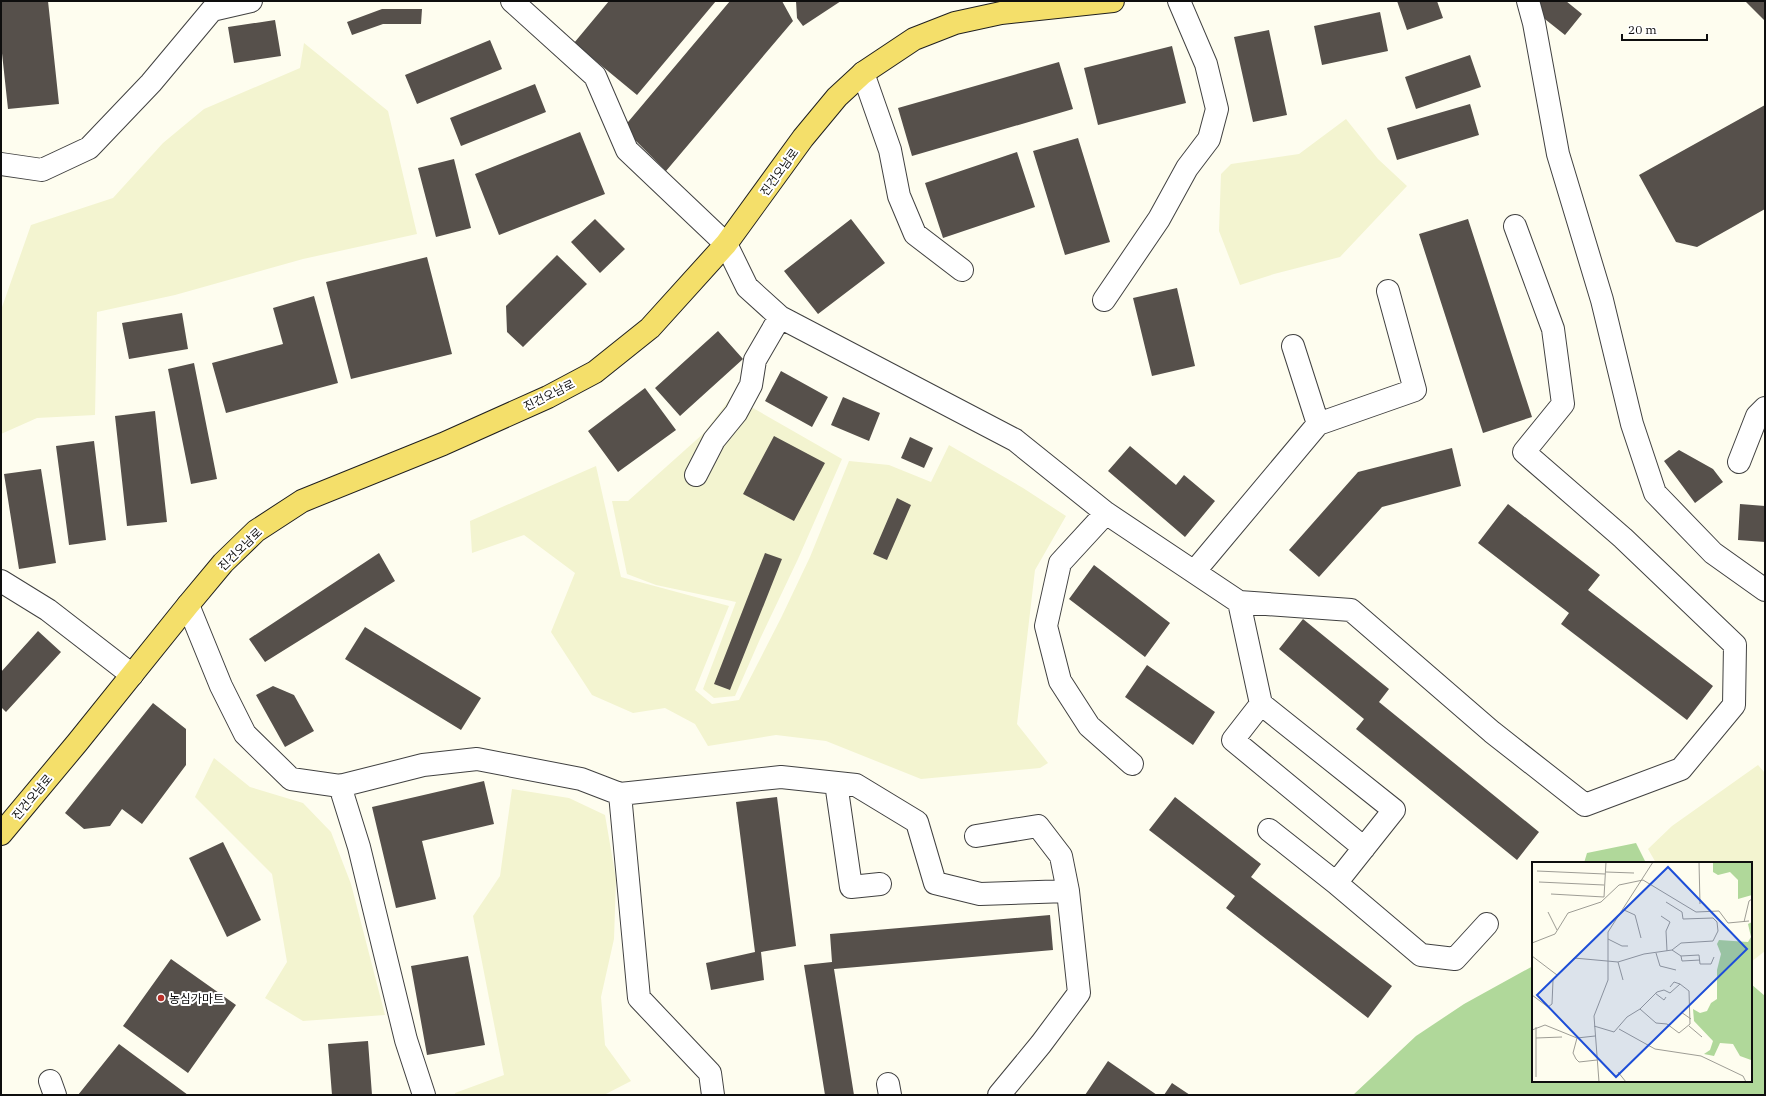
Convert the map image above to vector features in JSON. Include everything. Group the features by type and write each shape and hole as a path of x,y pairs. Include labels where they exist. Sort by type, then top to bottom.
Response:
{"main road":[{"name":"진건오남로","path":"1,834 132,675 188,604 223,563 256,531 302,501 492,422 548,397 595,372 650,328 726,244 808,133 837,97 863,73 914,39 955,23 1001,13 1113,1"}],"street":[{"path":"1,164 42,170 89,148 151,82 212,10 251,1"},
{"path":"512,1 595,76 627,150 726,244 747,287 780,317 1015,440 1106,513 1239,602 1351,610 1492,732 1585,806 1681,769 1734,706 1735,645 1623,538 1524,452 1563,404 1552,329 1515,226"},
{"path":"1104,300 1159,219 1187,168 1209,139 1217,109 1206,64 1179,1"},
{"path":"1528,1 1534,23 1558,154 1602,300 1632,424 1655,493 1713,553 1765,590"},
{"path":"863,73 890,150 899,196 915,234 962,270"},
{"path":"1194,572 1318,424 1415,390 1388,291"},
{"path":"696,475 714,440 736,413 751,385 755,360 780,317"},
{"path":"1293,346 1318,424"},
{"path":"1739,462 1757,416 1765,408"},
{"path":"1106,513 1060,563 1046,626 1060,681 1089,726 1132,764"},
{"path":"1,581 48,610 132,675"},
{"path":"1239,602 1261,704 1394,810 1336,883"},
{"path":"188,604 221,686 245,734 291,779 340,786 423,765 477,759 581,780 620,794 781,777 856,785 917,822 935,883 980,894 1068,891"},
{"path":"1261,704 1233,740 1364,848"},
{"path":"836,783 851,887 880,884"},
{"path":"340,786 359,847 406,1040 424,1095"},
{"path":"620,794 639,998 710,1073 713,1095"},
{"path":"976,836 1038,826 1061,856 1068,891 1079,992 1041,1044 999,1095"},
{"path":"1269,830 1336,883 1421,955 1455,959 1487,924"}],"green space":[{"path":"304,43 388,111 417,234 303,259 175,295 97,312 95,415 37,418 1,434 1,310 31,225 113,198 163,143 204,109 300,68"},
{"path":"1346,119 1378,159 1407,186 1340,257 1274,274 1240,285 1219,231 1221,174 1231,164 1299,154"},
{"path":"732,396 842,459 735,696 714,698 703,689 736,602 656,585 627,574 612,501 628,501 704,433"},
{"path":"949,445 1023,488 1066,516 1035,570 1017,724 1048,763 1040,768 921,779 826,741 776,735 708,746 695,724 665,708 633,713 592,695 551,632 575,573 524,535 472,553 470,521 596,466 621,577 729,606 695,690 712,704 739,700 810,557 849,461 889,465 931,482"},
{"path":"214,758 250,787 303,803 331,832 351,884 385,1015 303,1021 265,998 287,962 272,874 195,797"},
{"path":"1758,765 1765,773 1765,951 1752,961 1752,862 1655,862 1648,849 1672,826"},
{"path":"512,789 569,798 605,815 616,879 614,939 601,997 605,1045 631,1081 604,1095 455,1095 455,1093 504,1075 473,916 500,876"},
{"path":"1636,843 1646,862 1584,862 1587,853"},
{"path":"1532,967 1532,1082 1752,1082 1752,985 1765,996 1765,1095 1353,1095 1416,1036 1464,1004"}],"building":[{"path":"1,1 48,1 59,104 8,109 1,44"},
{"path":"609,1 716,1 637,95 574,43"},
{"path":"730,1 782,1 793,21 666,171 623,128"},
{"path":"796,1 841,1 803,26 797,18"},
{"path":"1397,1 1437,1 1443,18 1407,30"},
{"path":"1522,1 1566,1 1582,14 1565,35"},
{"path":"1745,1 1765,1 1765,21"},
{"path":"382,9 422,9 421,24 383,24 352,35 347,22"},
{"path":"1380,12 1388,51 1322,65 1314,26"},
{"path":"275,20 281,56 234,63 228,27"},
{"path":"1269,30 1287,115 1253,122 1234,37"},
{"path":"490,40 502,69 417,104 405,75"},
{"path":"1172,46 1186,103 1098,125 1084,68"},
{"path":"1470,55 1481,87 1416,109 1405,77"},
{"path":"1059,62 1073,109 912,156 898,108"},
{"path":"535,84 546,112 461,146 450,118"},
{"path":"1470,104 1479,135 1397,160 1387,128"},
{"path":"1765,105 1765,209 1697,247 1676,242 1639,175"},
{"path":"580,132 605,194 499,235 475,174"},
{"path":"1078,138 1110,242 1065,255 1033,151"},
{"path":"1017,152 1035,207 943,238 925,183"},
{"path":"454,159 471,228 436,237 418,168"},
{"path":"595,219 625,249 600,273 571,242"},
{"path":"851,219 885,263 818,314 784,271"},
{"path":"1468,219 1532,417 1483,433 1419,234"},
{"path":"557,255 587,284 523,347 507,332 506,306"},
{"path":"427,257 452,354 351,379 326,282"},
{"path":"1177,288 1195,366 1152,376 1133,298"},
{"path":"314,296 338,383 226,413 212,363 283,344 273,308"},
{"path":"182,313 188,349 129,359 122,323"},
{"path":"718,331 743,359 680,416 655,388"},
{"path":"194,363 217,479 191,484 168,369"},
{"path":"781,371 828,397 812,427 765,401"},
{"path":"645,388 676,430 618,472 588,431"},
{"path":"843,397 880,413 869,441 831,425"},
{"path":"155,411 167,522 127,526 115,416"},
{"path":"774,436 825,463 794,521 743,494"},
{"path":"910,437 933,448 924,468 901,458"},
{"path":"94,441 106,540 69,545 56,446"},
{"path":"1130,446 1176,485 1184,475 1215,501 1185,537 1108,471"},
{"path":"1452,448 1461,486 1382,507 1319,577 1289,550 1358,472"},
{"path":"1679,450 1713,469 1723,482 1695,503 1664,461"},
{"path":"41,469 56,563 19,569 4,474"},
{"path":"897,498 911,505 887,560 873,554"},
{"path":"1508,504 1600,575 1588,590 1713,686 1687,720 1561,624 1569,613 1478,543"},
{"path":"1740,504 1765,506 1765,542 1738,540"},
{"path":"379,553 395,581 265,662 249,639"},
{"path":"765,553 782,559 730,690 714,684"},
{"path":"1094,565 1170,623 1145,657 1069,599"},
{"path":"1303,619 1389,689 1379,702 1539,832 1517,860 1356,729 1364,719 1279,649"},
{"path":"365,627 481,698 461,730 345,659"},
{"path":"38,631 61,652 6,712 1,707 1,672"},
{"path":"1147,665 1215,712 1193,745 1125,697"},
{"path":"273,686 294,695 314,731 285,747 256,695"},
{"path":"153,703 186,729 186,765 142,824 122,809 110,826 84,829 65,813"},
{"path":"484,781 494,824 422,841 436,899 396,908 372,807"},
{"path":"777,797 796,946 761,952 764,980 711,990 706,963 755,952 736,802"},
{"path":"1175,797 1261,864 1251,877 1392,986 1368,1018 1226,908 1235,896 1149,830"},
{"path":"223,842 261,920 227,937 189,858"},
{"path":"1050,915 1053,950 834,969 854,1095 825,1095 804,965 832,962 830,934"},
{"path":"468,956 485,1045 427,1055 411,966"},
{"path":"171,959 236,1005 188,1073 123,1026"},
{"path":"368,1041 372,1095 332,1095 328,1044"},
{"path":"119,1044 188,1095 78,1095"},
{"path":"1108,1061 1157,1095 1085,1095"},
{"path":"1172,1083 1190,1095 1164,1095"}],"place":[{"name":"농심가마트","path":"161,998"}]}
